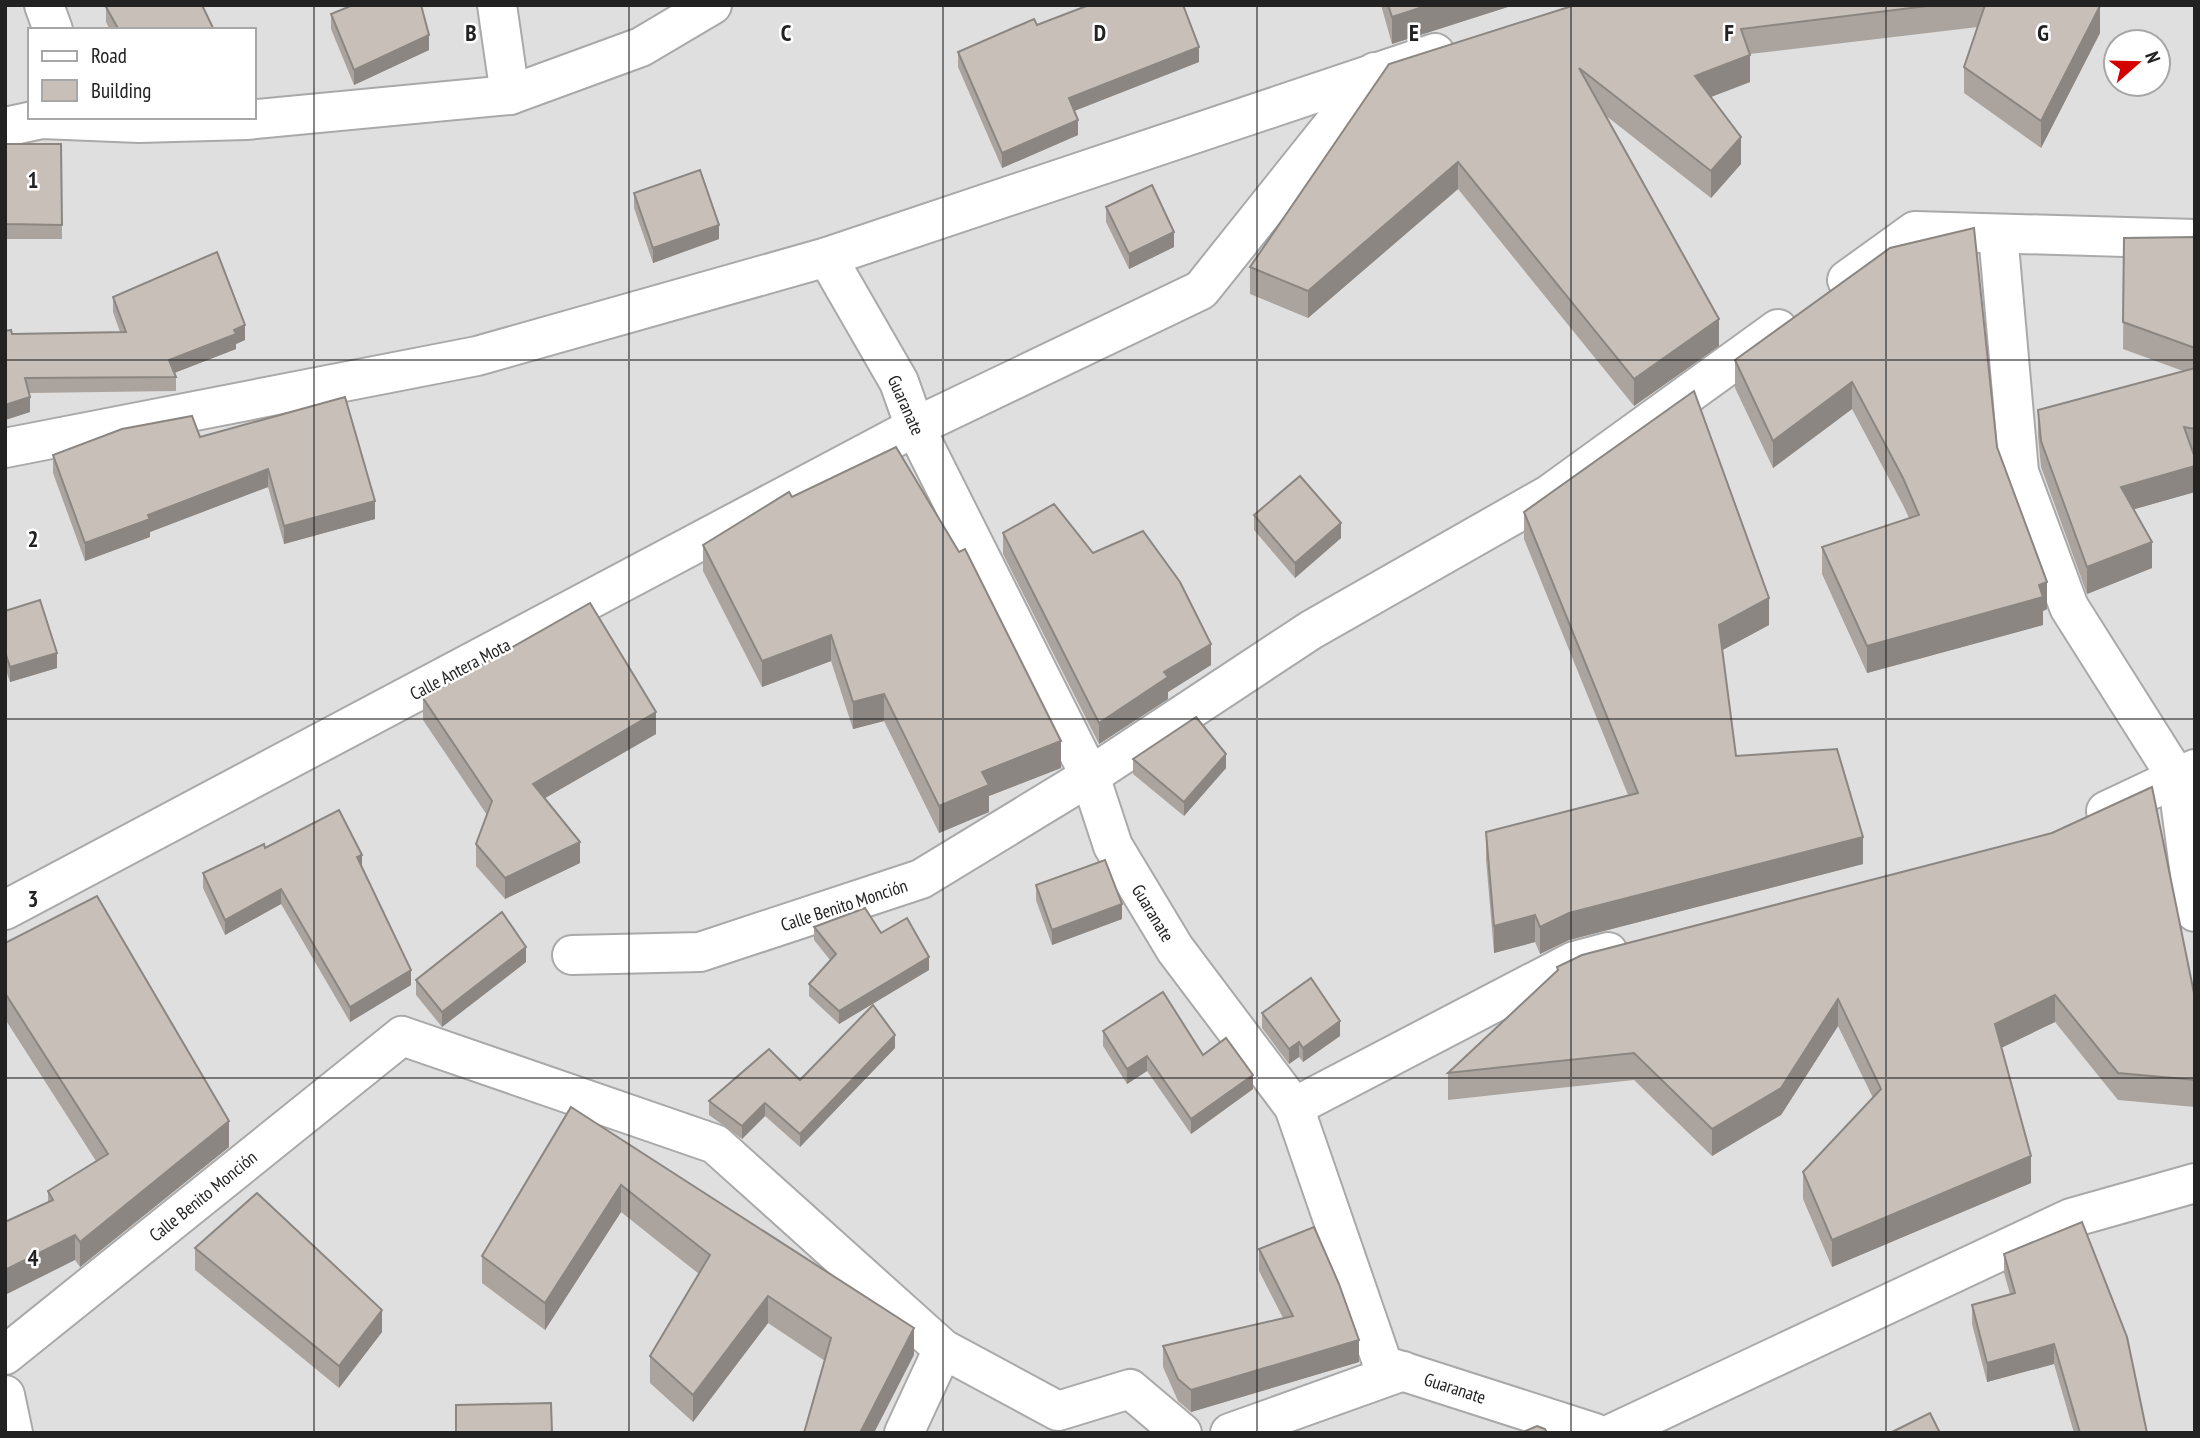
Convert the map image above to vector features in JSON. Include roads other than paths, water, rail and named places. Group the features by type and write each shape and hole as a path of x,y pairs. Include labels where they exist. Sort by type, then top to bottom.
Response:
{"street":[{"path":"44,5 53,28"},
{"path":"497,5 510,95"},
{"path":"62,119 139,123 246,120 510,95 641,47 712,5"},
{"path":"5,448 477,356 827,257 1465,44"},
{"name":"Calle Antera Mota","path":"5,911 915,427 1200,290 1375,72"},
{"path":"5,127 39,119"},
{"name":"Calle Benito Monción","path":"572,955 700,952 921,879 1090,776 1311,630 1550,494 1915,231 2195,239"},
{"path":"1998,234 2019,472 2069,607 2186,773 2195,912"},
{"name":"Guaranate","path":"827,257 899,382 915,427 1090,776 1113,846 1168,938 1294,1107 1383,1365 1595,1433"},
{"path":"2069,828 2186,773"},
{"path":"1294,1107 1574,961 1641,943"},
{"name":"Calle Benito Monción","path":"5,1355 401,1037 715,1144 943,1349"},
{"path":"1613,1433 2071,1218 2195,1183"},
{"path":"904,1433 943,1349 1058,1411 1130,1389 1182,1433"},
{"path":"1230,1433 1403,1371"},
{"path":"5,1395 13,1433"}]}
